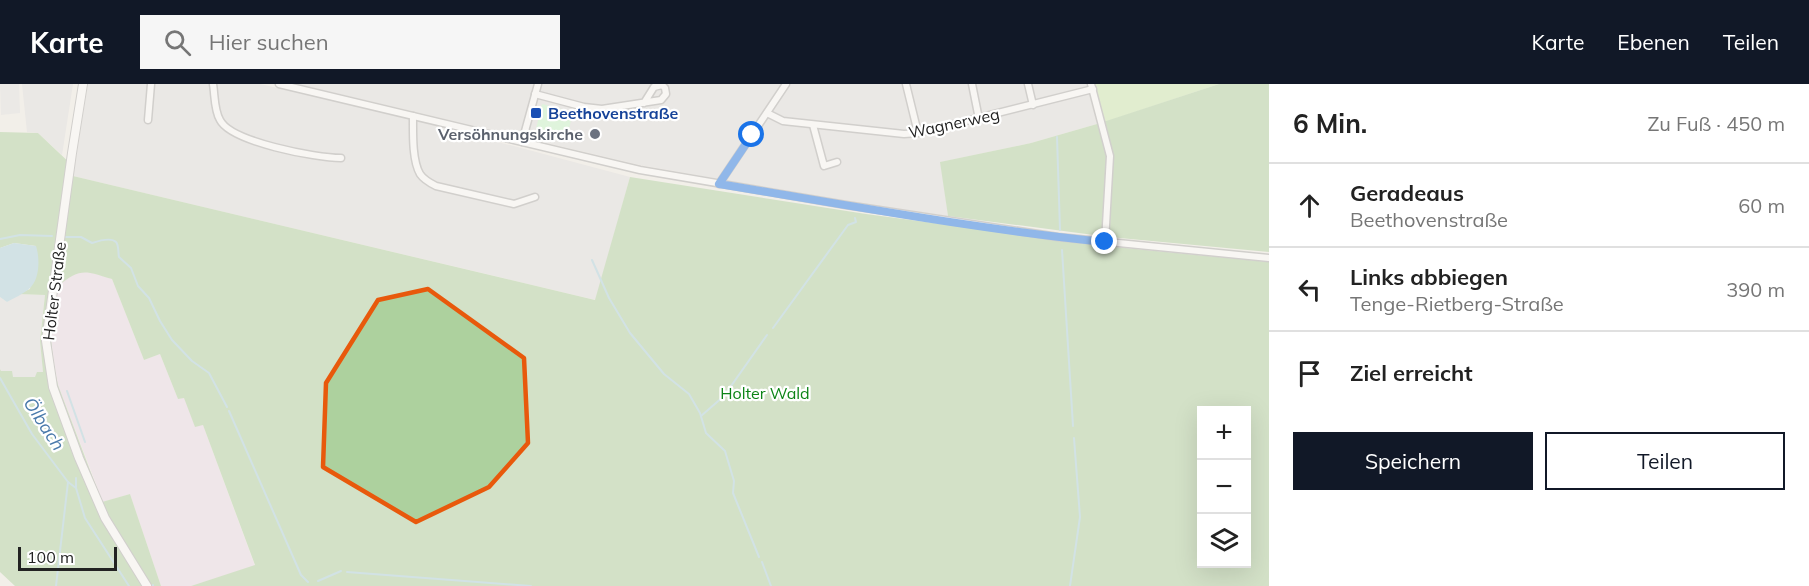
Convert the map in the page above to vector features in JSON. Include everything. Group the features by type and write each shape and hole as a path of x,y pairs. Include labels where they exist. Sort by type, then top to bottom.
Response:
{"street":[{"name":"Holter Straße","path":"83,84 46,341 48,359 57,397 105,518 147,586"},
{"path":"148,120 151,84"},
{"path":"213,84 216,112 220,121 232,132 299,153 320,158 340,158"},
{"path":"279,84 640,170 719,184 1105,242 1269,258"},
{"path":"522,142 537,84"},
{"path":"719,184 786,84"},
{"path":"906,84 918,133"},
{"path":"972,84 980,119"},
{"path":"1028,84 1033,105"},
{"path":"1092,87 1110,156 1105,242"},
{"name":"Wagnerweg","path":"767,113 783,121 904,134 918,133 1033,105 1092,87"},
{"path":"535,94 602,109 644,103"},
{"path":"413,116 413,144 419,174 426,181 436,186 514,204 535,198"},
{"path":"813,124 824,165 837,162"}],"highlighted area":[{"path":"428,289 524,358 528,443 489,487 416,522 323,467 326,383 378,300"}],"shaded area":[{"path":"0,84 19,84 20,113 1,115"},
{"path":"22,84 73,84 62,155 38,133 27,132"},
{"path":"88,84 260,84 404,117 630,177 596,300 73,176"},
{"path":"297,84 1087,84 1097,124 1031,143 941,162 948,216 846,201 640,165"},
{"path":"87,271 112,279 144,360 160,354 178,399 184,397 195,426 203,425 255,566 191,586 161,586 130,494 103,502 58,385 51,340 56,287 72,274"},
{"path":"18,294 45,295 40,341 43,372 36,377 13,377 0,369 0,297 7,302"}],"green space":[{"path":"1094,84 1219,84 1105,122"},
{"path":"1219,84 1269,84 1269,252 1109,237 948,216 940,162 1031,143"},
{"path":"542,104 573,112 566,141 535,133"},
{"name":"Holter Wald","path":"0,132 38,133 74,167 73,176 595,300 630,177 866,214 1105,246 1269,262 1269,586 191,586 255,565 203,425 195,427 184,398 178,399 160,354 144,360 112,279 82,272 71,276 56,287 51,340 58,385 102,502 130,494 161,586 15,586 0,572 0,369 1,371 12,371 13,377 35,377 37,372 43,372 40,341 45,295 18,294 30,289 36,246 14,243 0,248"}],"water":[{"path":"14,243 36,246 38,269 33,285 7,302 0,297 0,248"}],"waterway":[{"path":"1057,137 1060,230"},
{"path":"773,328 848,225 856,222 855,218"},
{"path":"0,239 20,235 52,236"},
{"path":"64,237 81,237 92,243 101,240 116,242 119,257 131,268 138,286 149,298 172,340 192,361 209,373 227,407"},
{"path":"1062,250 1073,426"},
{"path":"592,260 609,298 630,333 664,374 689,394 700,413 706,433 725,451 734,481 733,493 759,557"},
{"path":"701,416 724,396 767,335"},
{"name":"Ölbach","path":"0,378 32,434 68,482 56,586"},
{"path":"67,391 85,442"},
{"path":"229,411 301,575 308,582"},
{"path":"1070,586 1080,517 1074,438"},
{"path":"76,478 76,487"},
{"name":"Ölbach","path":"68,482 76,488 85,518 129,586"},
{"path":"762,562 771,586"},
{"path":"318,581 341,571"},
{"path":"347,572 531,586"}],"place":[{"name":"Beethovenstraße","path":"536,113"},
{"name":"Versöhnungskirche","path":"595,134"}],"route":[{"path":"752,135 719,184 1058,237 1105,242"}]}
